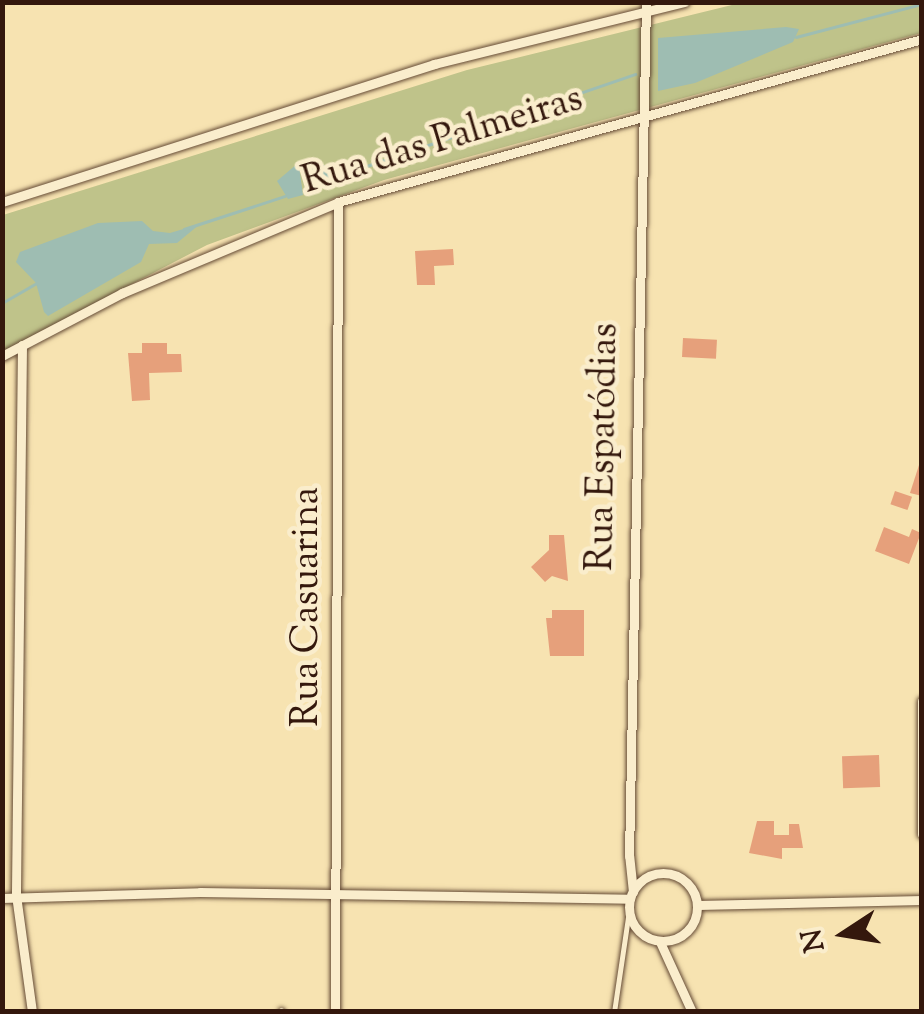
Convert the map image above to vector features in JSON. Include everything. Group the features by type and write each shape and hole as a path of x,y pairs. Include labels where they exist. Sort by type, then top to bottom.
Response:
{"street":[{"name":"Rua das Palmeiras","path":"2,202 434,64 646,6 684,2"},
{"name":"Rua Espatódias","path":"631,900 640,116 646,6"},
{"name":"Rua das Palmeiras","path":"2,356 158,276 338,202 922,39"},
{"name":"Rua Casuarina","path":"335,1012 338,202"},
{"path":"22,345 16,895 32,1012"},
{"path":"922,701 922,834"},
{"path":"660,942 685,934 698,905 689,885 670,874 648,876 631,900 638,930 660,942 691,1010"},
{"path":"2,898 336,894 631,900"},
{"path":"698,905 922,900"}],"lane":[{"path":"614,1012 631,900"}],"green space":[{"path":"740,3 921,3 921,33 384,180 207,245 3,351 3,215 467,70"}],"water":[{"path":"799,29 793,42 695,83 658,91 658,38"},
{"path":"310,159 328,167 365,166 330,185 313,178 310,165 299,166 303,195 288,199 277,181 297,164"},
{"path":"142,221 153,231 170,233 200,224 177,243 149,244 141,262 48,316 44,312 36,283 16,262 20,252 98,223"}],"building":[{"path":"453,249 454,265 434,266 435,285 417,285 415,251"},
{"path":"683,338 717,340 716,359 682,357"},
{"path":"142,343 167,343 167,354 181,354 182,372 149,373 150,400 132,401 128,353 142,353"},
{"path":"922,463 922,496 910,493"},
{"path":"895,491 912,497 907,510 890,504"},
{"path":"884,527 909,537 912,529 921,533 909,564 875,551"},
{"path":"549,535 564,535 568,581 552,576 545,582 531,567 549,550"},
{"path":"552,610 584,610 584,656 550,656 546,618 552,618"},
{"path":"879,755 880,787 843,788 842,756"},
{"path":"757,821 774,821 774,835 789,835 789,824 799,824 803,848 782,848 782,859 749,853"}],"waterway":[{"path":"796,37 922,4"},
{"path":"358,169 635,74"},
{"path":"184,229 285,196"},
{"path":"2,303 36,283"}]}
